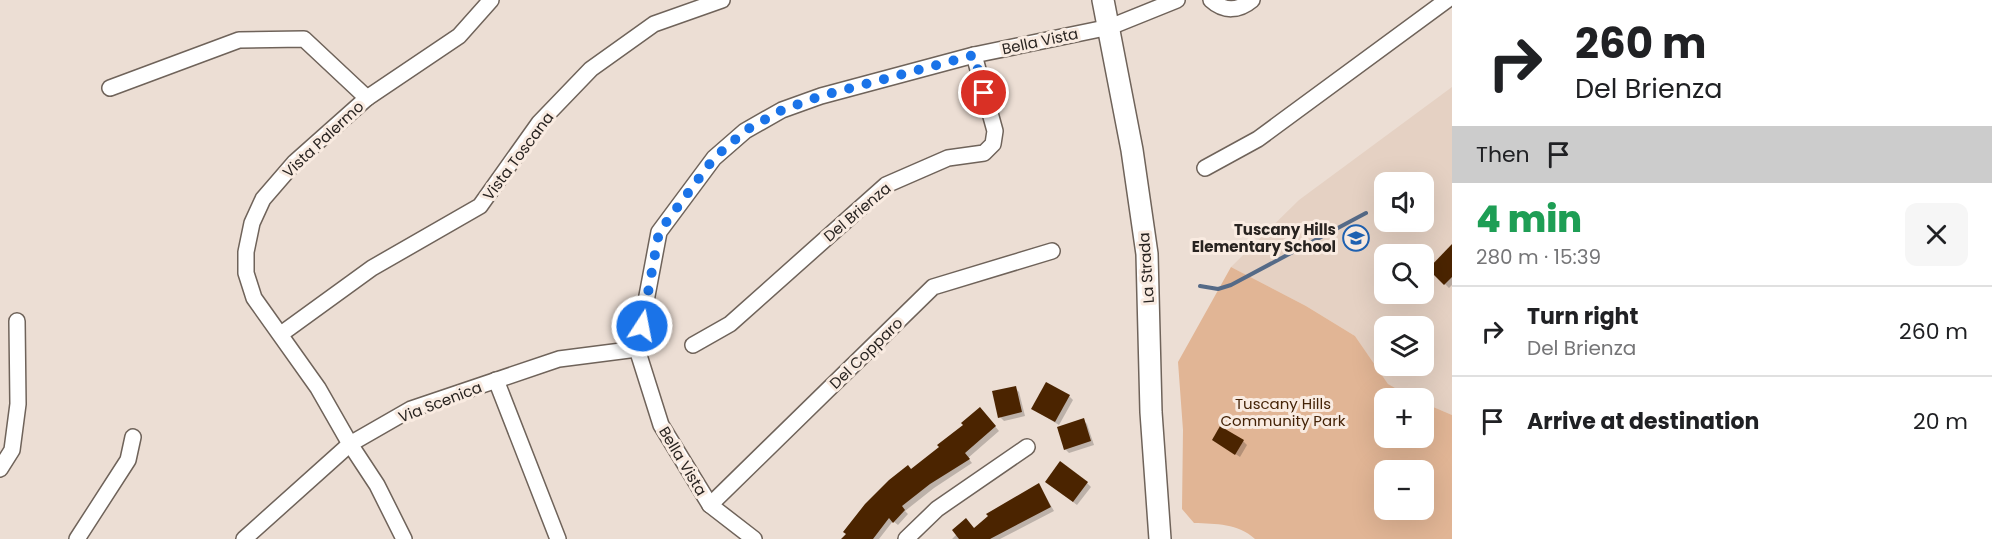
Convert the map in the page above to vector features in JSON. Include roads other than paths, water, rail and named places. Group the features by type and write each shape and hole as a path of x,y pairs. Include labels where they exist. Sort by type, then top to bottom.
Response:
{"street":[{"name":"Vista Palermo","path":"404,539 377,485 318,388 254,298 246,273 246,252 252,223 263,198 295,162 367,98 459,36 491,0"},
{"name":"Vista Toscana","path":"281,334 372,268 480,206 539,123 591,69 654,24 722,0"},
{"name":"La Strada","path":"1103,0 1132,150 1147,254 1150,412 1160,539"},
{"name":"Bella Vista","path":"754,539 710,505 661,425 637,349 659,232 714,158 746,130 782,110 821,96 974,55 1110,27 1177,0"},
{"path":"1211,0 1225,9 1237,9 1252,0"},
{"path":"1205,168 1258,139 1447,0"},
{"path":"110,88 239,40 304,39 367,98"},
{"name":"Del Brienza","path":"693,345 730,324 886,185 948,158 984,153 993,144 995,131 974,55"},
{"name":"Del Copparo","path":"710,505 933,287 1052,250"},
{"path":"0,469 12,450 18,404 17,321"},
{"name":"Via Scenica","path":"244,539 350,444 411,409 559,359 637,349"},
{"path":"496,380 558,539"},
{"path":"77,539 128,460 133,437"},
{"path":"906,539 937,509 1027,447"}],"waterway":[{"path":"1200,286 1218,289 1231,285 1366,213"}],"place":[{"name":"Tuscany Hills Elementary School","path":"1356,238"}],"park label":[{"name":"Tuscany Hills Community Park","path":"1283,412"}]}
